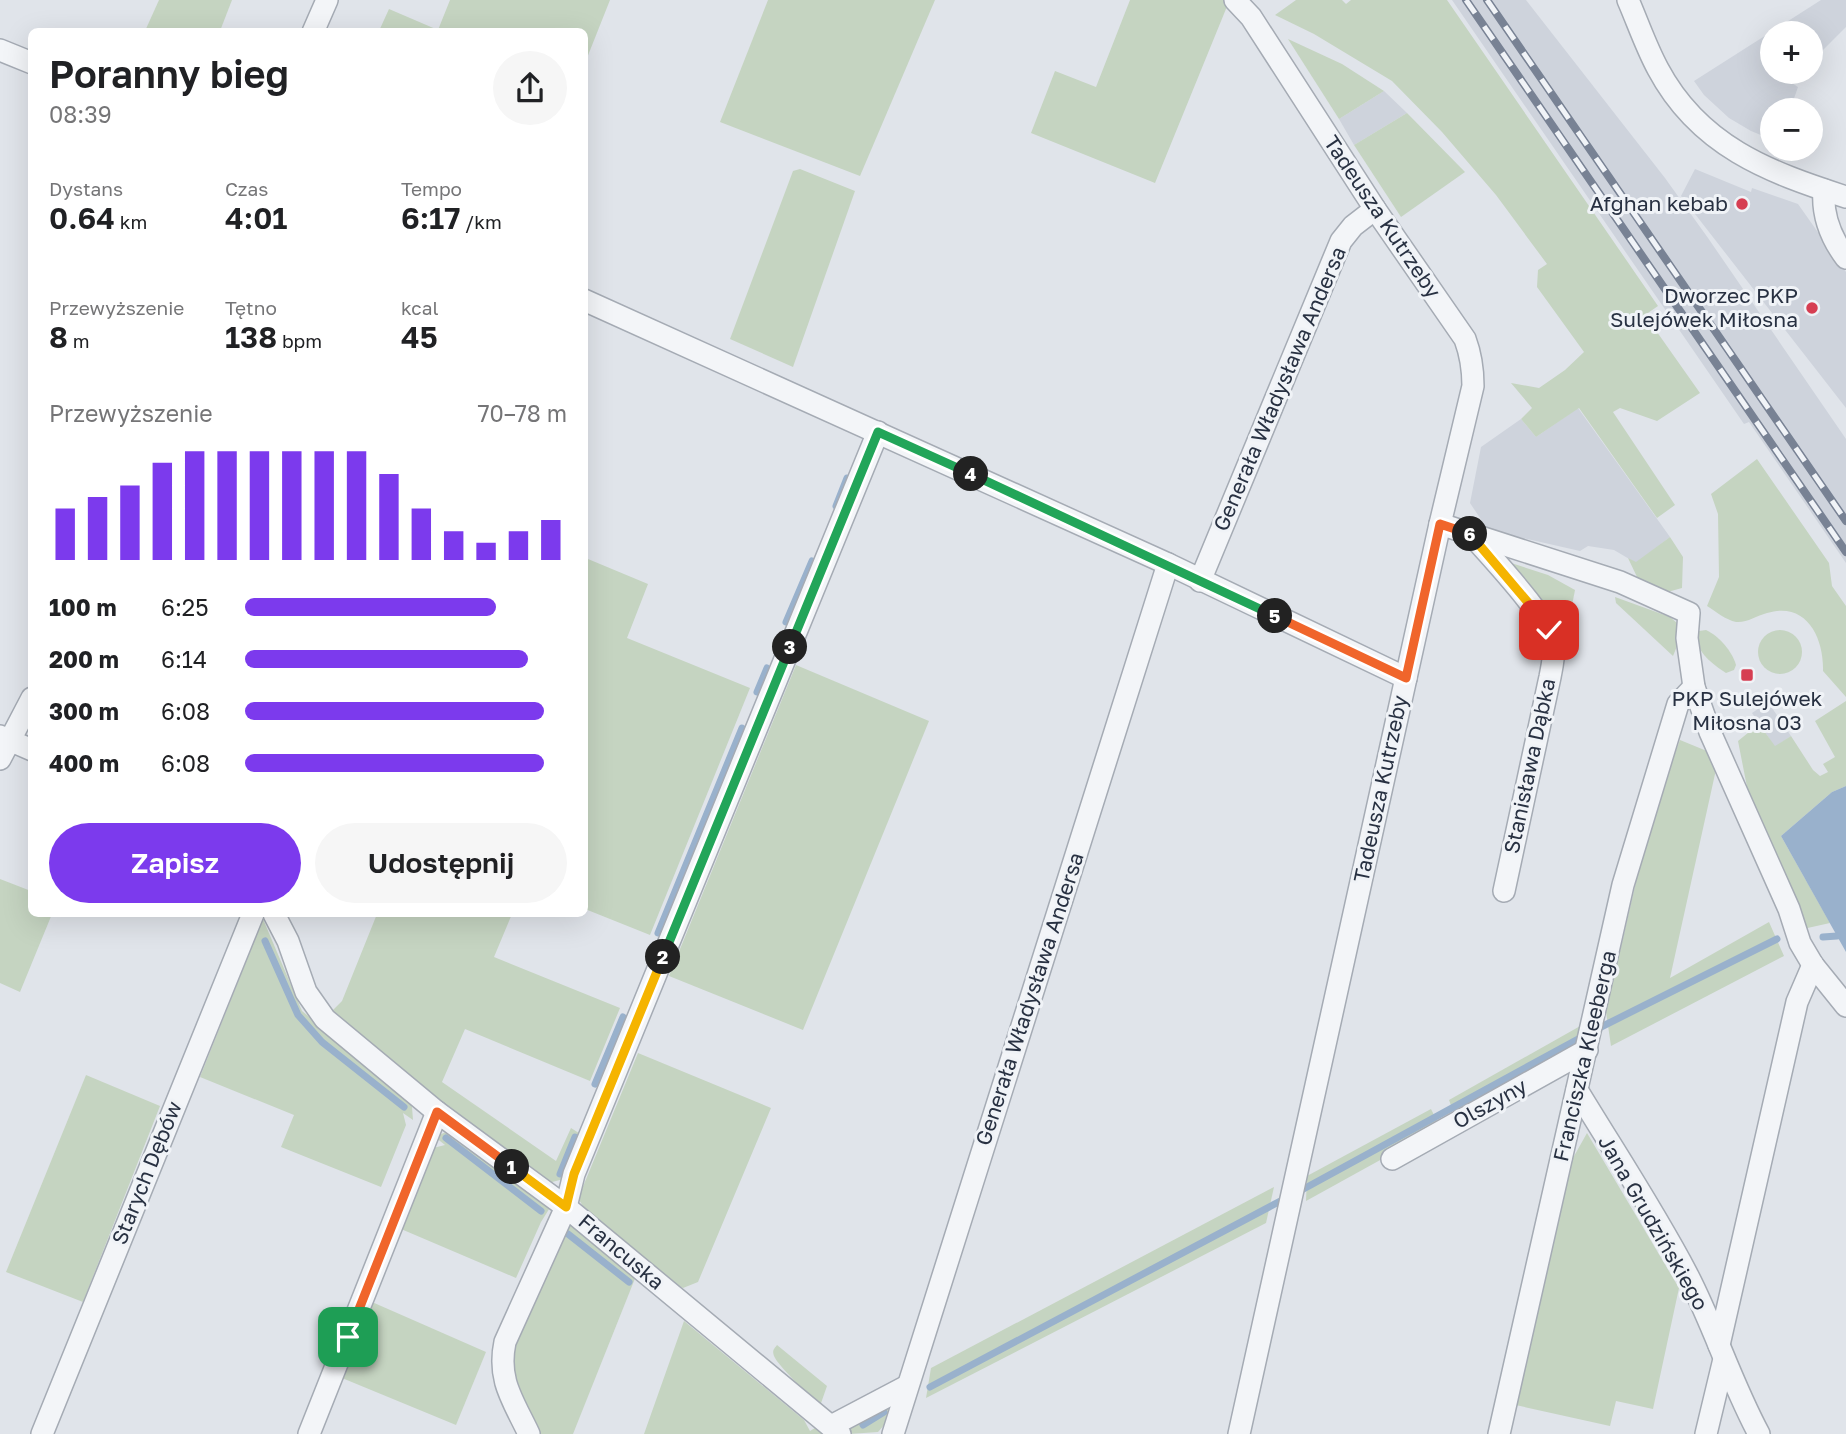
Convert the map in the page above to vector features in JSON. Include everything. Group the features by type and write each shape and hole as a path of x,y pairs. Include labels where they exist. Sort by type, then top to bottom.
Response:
{"street":[{"path":"315,28 327,0"},
{"name":"Tadeusza Kutrzeby","path":"1235,0 1251,17 1375,209 1465,339 1472,363 1473,386 1238,1434"},
{"path":"1628,0 1658,70 1675,97 1706,130 1732,150 1760,166 1846,197"},
{"path":"0,50 28,61"},
{"path":"1824,190 1823,201 1828,225 1836,245 1846,258"},
{"name":"Generała Władysława Andersa","path":"1200,580 1341,241 1353,226 1375,209"},
{"path":"588,302 1168,564 1406,678"},
{"path":"529,1434 507,1388 501,1363 505,1342 566,1207 574,1174 878,432"},
{"path":"1440,524 1620,582 1689,612 1687,638 1694,687 1710,732 1789,909 1800,943 1813,965 1846,1006"},
{"name":"Stanisława Dąbka","path":"1472,535 1542,619 1553,645 1554,657 1504,891"},
{"name":"Generała Władysława Andersa","path":"893,1434 1168,564"},
{"name":"Franciszka Kleeberga","path":"1499,1434 1633,848 1678,704 1694,687"},
{"path":"28,704 3,745 28,749"},
{"name":"Francuska","path":"276,917 289,941 306,992 325,1019 437,1112 566,1207 836,1430"},
{"name":"Starych Dębów","path":"42,1434 244,920"},
{"path":"1706,1434 1721,1352 1797,1002 1813,965"},
{"name":"Olszyny","path":"1392,1159 1587,1050"},
{"name":"Jana Grudzińskiego","path":"1577,1090 1686,1273 1739,1397 1759,1434"},
{"path":"309,1434 437,1112"},
{"path":"836,1430 907,1386"}],"shaded area":[{"path":"1452,0 1526,0 1665,178 1708,238 1846,439 1846,563 1749,422 1744,424"},
{"path":"1821,0 1846,0 1846,27 1823,50 1823,21 1788,21"},
{"path":"1760,39 1760,84 1794,84 1798,87 1794,98 1760,98 1760,135 1729,118 1704,95 1694,81"},
{"path":"1384,91 1407,113 1354,145 1339,119"},
{"path":"1695,169 1751,192 1752,188 1798,204 1846,272 1846,408 1681,196"},
{"path":"1578,408 1670,537 1636,563 1614,550 1588,546 1580,551 1488,530 1470,503 1481,447 1521,419 1536,437"},
{"path":"1768,702 1791,736 1775,747 1752,713"}],"green space":[{"path":"159,0 232,0 221,28 146,28"},
{"path":"450,0 610,0 588,55 588,28 439,28"},
{"path":"768,0 935,0 860,176 720,122"},
{"path":"1130,0 1223,0 1228,4 1155,183 1031,133 1055,71 1096,87"},
{"path":"1296,0 1342,0 1346,4 1351,0 1447,0 1658,306 1645,315 1700,393 1657,421 1620,408 1613,412 1675,505 1657,518 1579,408 1536,437 1521,419 1532,408 1511,383 1539,388 1565,370 1584,352 1537,287 1538,270 1547,264 1496,195 1442,132 1392,81 1314,34 1275,15"},
{"path":"389,9 433,28 380,28"},
{"path":"1288,39 1342,64 1384,91 1339,119"},
{"path":"1407,113 1465,172 1401,217 1354,145"},
{"path":"800,169 855,191 793,367 730,339 793,171"},
{"path":"1757,459 1829,563 1832,586 1846,606 1846,697 1823,671 1816,635 1802,617 1781,611 1736,622 1707,606 1719,577 1718,514 1711,494"},
{"path":"1670,537 1683,557 1682,588 1664,593 1638,579 1628,558 1636,562"},
{"path":"588,559 648,584 627,638 750,688 650,935 588,910"},
{"path":"1508,562 1548,575 1575,590 1569,621 1535,596"},
{"path":"1615,597 1670,617 1684,629 1673,656 1616,603"},
{"path":"1706,630 1728,649 1736,665 1734,670 1726,673 1702,653 1695,636 1699,631"},
{"path":"1780,630 1789,631 1796,636 1801,643 1801,661 1796,668 1789,673 1780,674 1771,673 1764,668 1759,661 1758,652 1759,643 1764,636 1771,631"},
{"path":"796,665 929,721 803,1030 669,976"},
{"path":"1846,701 1846,786 1832,792 1781,836 1830,923 1803,929 1748,792 1738,741 1759,724 1775,746 1791,736 1813,770 1820,776 1828,772 1823,764 1835,757 1815,721"},
{"path":"1680,740 1719,756 1670,978 1769,922 1784,956 1611,1046 1606,1012 1651,817"},
{"path":"0,879 28,890 28,917 51,917 20,992 0,983"},
{"path":"376,917 511,917 494,957 620,1008 590,1081 465,1029 442,1082 556,1161 571,1128 582,1135 564,1179 548,1183 351,1033 332,1011 342,1001"},
{"path":"263,919 302,1011 409,1098 413,1120 403,1113 406,1125 381,1187 281,1147 294,1115 200,1077"},
{"path":"1582,1025 1580,1045 1453,1111 1449,1100"},
{"path":"638,1053 771,1108 698,1282 683,1288 672,1282 586,1211 576,1195 582,1189"},
{"path":"86,1075 160,1106 83,1302 6,1272"},
{"path":"1431,1109 1440,1127 1306,1201 1307,1176"},
{"path":"448,1131 551,1206 516,1278 401,1229 433,1148 445,1145 435,1137"},
{"path":"1587,1133 1679,1288 1653,1409 1616,1401 1610,1426 1511,1404 1564,1174"},
{"path":"1274,1187 1266,1223 926,1398 931,1368"},
{"path":"566,1225 575,1227 636,1276 573,1434 538,1434 509,1378 509,1359"},
{"path":"372,1302 486,1352 456,1425 342,1378"},
{"path":"684,1321 804,1420 810,1431 820,1425 829,1434 644,1434"},
{"path":"777,1345 827,1386 820,1406 777,1361 773,1352"},
{"path":"895,1397 885,1424 878,1432 849,1434 841,1428"}],"water":[{"path":"1846,786 1846,952 1781,836 1832,792"}],"waterway":[{"path":"836,506 847,478"},
{"path":"786,622 812,561"},
{"path":"757,692 767,668"},
{"path":"658,933 742,728"},
{"path":"1823,937 1837,936"},
{"path":"1601,1027 1777,939"},
{"path":"265,941 298,1015 322,1042 404,1107"},
{"path":"595,1084 623,1017"},
{"path":"1298,1192 1580,1038"},
{"path":"560,1174 575,1137"},
{"path":"446,1138 541,1211"},
{"path":"930,1387 1288,1197"},
{"path":"568,1234 629,1282"},
{"path":"863,1425 884,1412"}],"railway":[{"path":"1466,0 1846,552"},
{"path":"1487,0 1846,521"}],"place":[{"name":"Afghan kebab","path":"1742,204"},
{"name":"Dworzec PKP Sulejówek Miłosna","path":"1812,308"},
{"name":"PKP Sulejówek Miłosna 03","path":"1747,675"}],"route":[{"path":"348,1337 437,1112 566,1207 574,1174 878,432 1168,564 1406,678 1440,524 1472,535 1549,630"}]}
